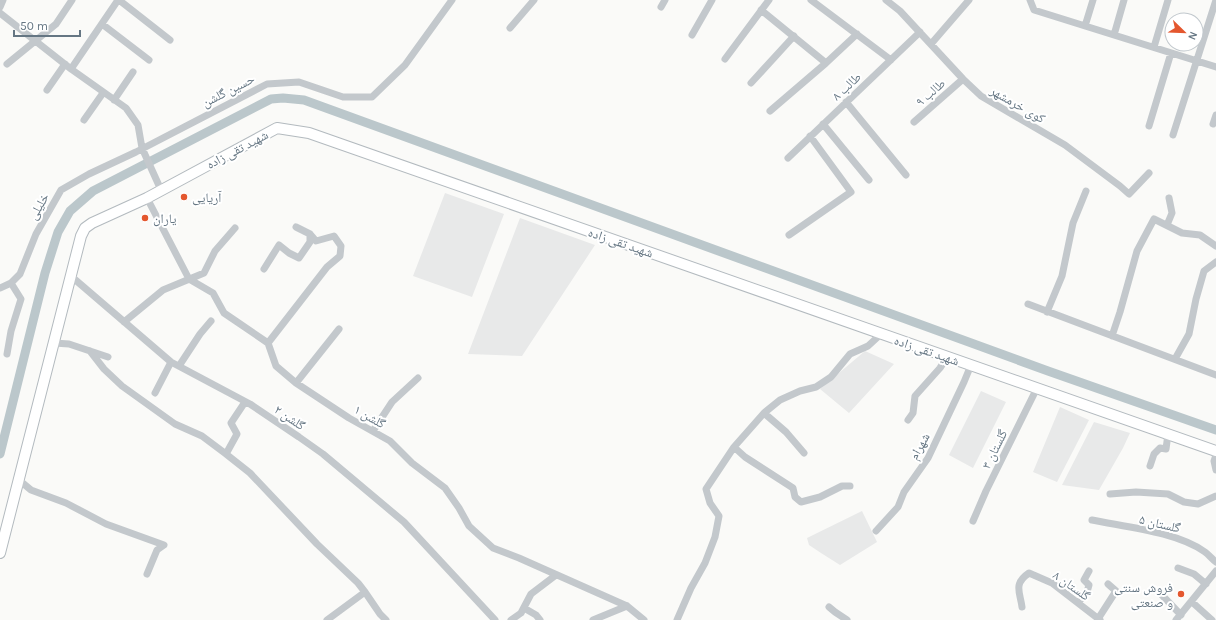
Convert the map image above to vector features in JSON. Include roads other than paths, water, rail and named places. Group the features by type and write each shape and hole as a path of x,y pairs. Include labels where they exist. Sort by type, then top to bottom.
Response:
{"main road":[{"name":"شهید تقی زاده","path":"0,554 72,277 81,236 86,228 92,223 146,198 277,128 309,133 1216,451"}],"street":[{"path":"0,7 3,0"},
{"path":"7,64 56,24 72,0"},
{"path":"71,69 119,0 170,40"},
{"name":"حسین گلشن","path":"142,148 266,84 299,82 343,97 372,97 405,65 452,0"},
{"path":"510,28 534,0"},
{"path":"692,34 712,0"},
{"path":"725,59 769,0"},
{"path":"811,0 891,60"},
{"name":"کوی خرمشهر","path":"886,0 920,32 963,79 981,96 1065,145 1129,194 1149,173"},
{"path":"931,44 968,0"},
{"path":"1030,0 1034,10 1216,67"},
{"path":"1085,26 1093,0"},
{"path":"1114,34 1124,0"},
{"path":"1154,47 1168,0"},
{"path":"1173,135 1216,0"},
{"path":"761,10 826,63"},
{"path":"0,13 71,69 126,108 138,125 142,148 161,190"},
{"path":"102,24 149,60"},
{"name":"طالب ۸","path":"788,158 920,32"},
{"path":"770,111 826,63 856,34"},
{"path":"751,83 794,36"},
{"path":"1149,126 1171,53"},
{"path":"47,90 65,64"},
{"path":"114,100 133,72"},
{"name":"طالب ۹","path":"914,122 963,79"},
{"path":"84,120 103,92"},
{"path":"846,102 906,175"},
{"path":"1213,124 1216,115"},
{"path":"824,124 869,180"},
{"path":"789,235 851,192 810,136"},
{"name":"خلیلی","path":"0,288 11,283 20,274 36,234 61,190 89,174 142,148"},
{"path":"1047,312 1062,276 1073,223 1086,191"},
{"path":"146,198 189,279 213,293 224,313 268,343 327,267 340,256 341,246 334,236 316,241 310,234 296,227"},
{"path":"1167,226 1172,213 1169,198"},
{"path":"1112,336 1137,251 1154,219 1182,233 1200,235 1216,246"},
{"path":"124,322 163,290 204,273 215,251 235,228"},
{"path":"264,269 279,245 289,253 299,258 310,242 310,234"},
{"path":"1175,359 1189,334 1196,299 1204,271 1216,262"},
{"name":"گلشن ۲","path":"72,277 171,362 245,402 323,454 404,522 495,620"},
{"path":"7,354 21,299 11,283"},
{"path":"1028,304 1216,375"},
{"path":"179,366 200,334 211,321"},
{"path":"296,383 339,329"},
{"path":"677,620 688,593 705,562 715,537 719,516 710,503 706,489 734,447 764,413 780,400 800,391 816,387 831,377 850,354 868,346 881,334"},
{"path":"54,343 69,344 108,357"},
{"name":"گلشن ۱","path":"268,343 276,366 296,383 349,418 390,441 412,463 445,488 469,526 493,548 627,606 644,620"},
{"path":"90,352 104,369 122,386 175,424 202,436 250,474 317,544 358,583 386,620"},
{"path":"908,420 913,413 915,396 948,357"},
{"path":"155,393 171,362"},
{"name":"شهرام","path":"876,531 898,508 904,492 928,458 971,365"},
{"path":"373,432 392,402 418,378"},
{"name":"گلستان ۳","path":"973,521 986,490 1037,388"},
{"path":"226,454 236,434 231,423 245,402"},
{"path":"764,413 786,432 804,453"},
{"path":"1150,466 1154,454 1160,448 1166,449 1168,434"},
{"path":"734,447 745,457 793,488 795,497 801,502 820,497 842,486 850,486"},
{"path":"1216,455 1214,461 1216,470"},
{"path":"19,480 30,490 66,503 106,524 164,545 158,550 147,574"},
{"path":"1110,494 1136,492 1168,494 1184,502 1198,504 1216,496"},
{"name":"گلستان ۵","path":"1092,520 1182,540 1205,552 1216,562"},
{"path":"1178,568 1194,574 1206,584"},
{"path":"1078,603 1087,592 1089,585 1084,580 1089,571"},
{"path":"1159,592 1178,618 1216,571"},
{"name":"گلستان ۸","path":"1022,607 1018,586 1022,578 1029,574 1052,583 1099,619"},
{"path":"511,620 521,613 532,594 556,575"},
{"path":"1099,619 1116,591 1108,584"},
{"path":"327,620 365,592"},
{"path":"1192,602 1212,620"},
{"path":"593,620 627,606"},
{"path":"829,607 847,620"},
{"path":"524,608 536,615 540,620"}],"waterway":[{"path":"0,454 45,273 58,232 70,211 93,191 271,99 283,98 304,100 1048,371 1216,430"}],"place":[{"name":"آریایی","path":"184,197"},
{"name":"یاران","path":"145,218"},
{"name":"فروش سنتی و صنعتی","path":"1181,594"}]}
